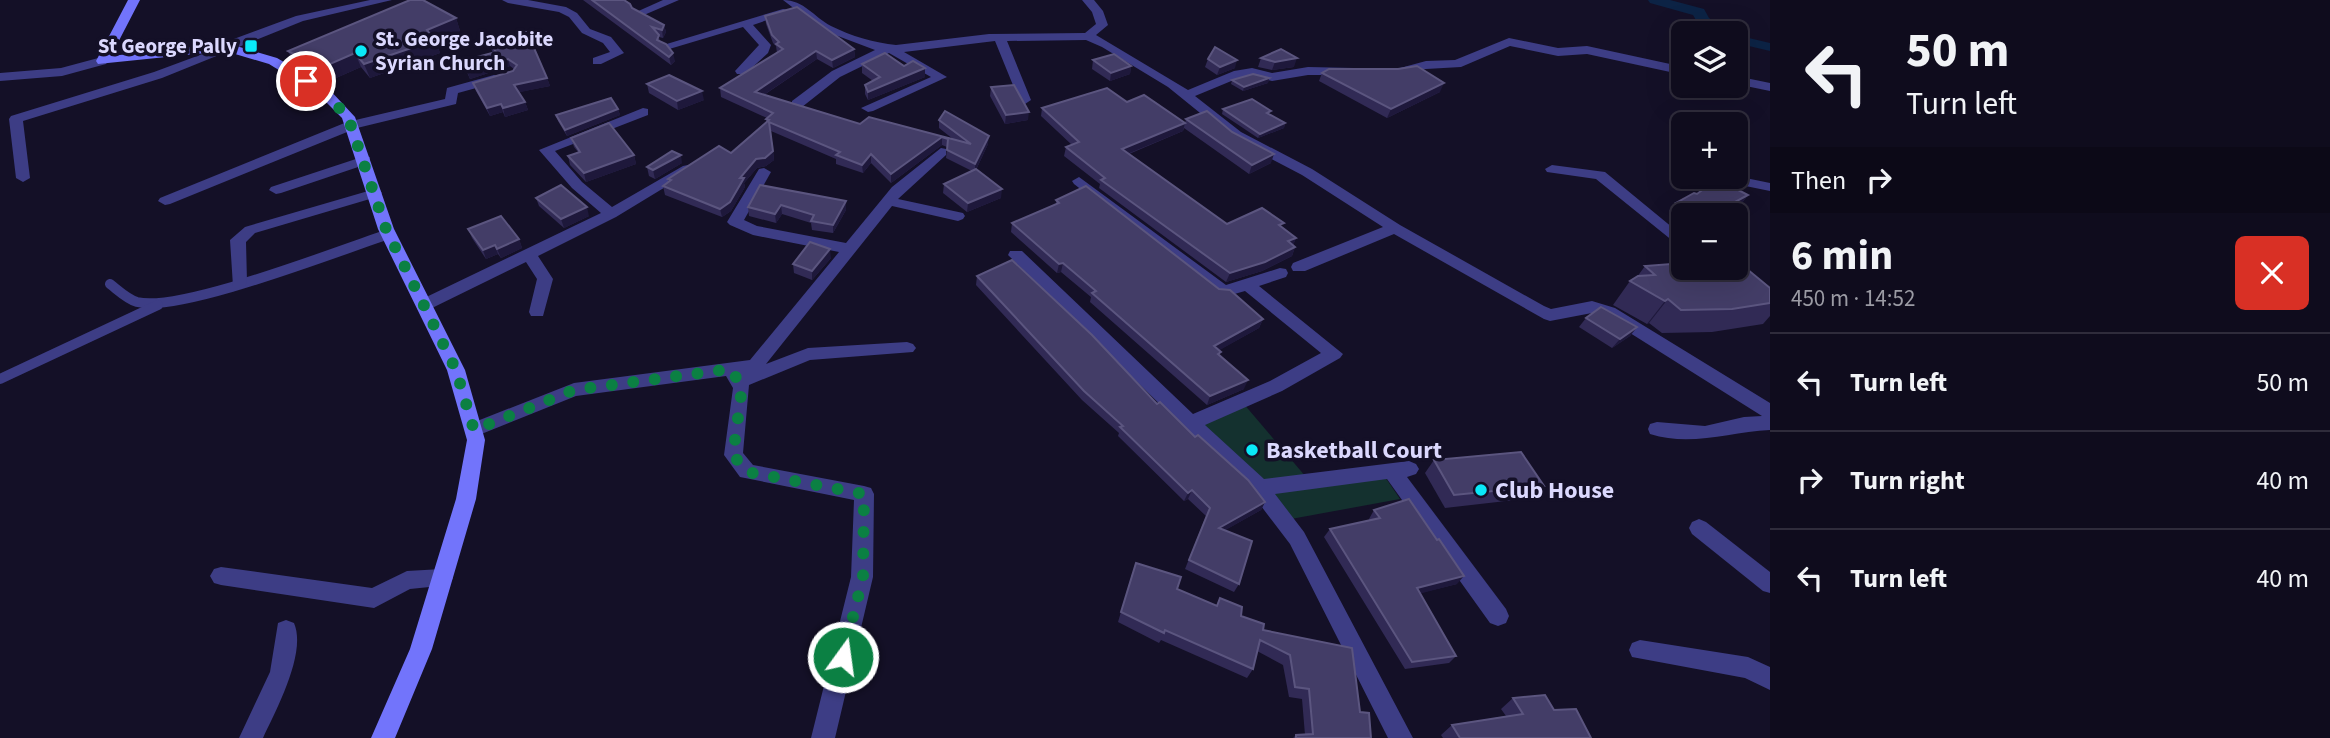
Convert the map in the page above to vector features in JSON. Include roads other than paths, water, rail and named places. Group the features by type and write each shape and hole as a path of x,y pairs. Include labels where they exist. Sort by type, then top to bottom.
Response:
{"street":[{"path":"102,61 134,0"},
{"path":"187,51 234,43 300,18 386,0"},
{"path":"508,0 540,3 573,15 586,31 607,40 618,53 597,61"},
{"path":"640,13 673,0"},
{"path":"1088,0 1097,11 1102,25 1088,36"},
{"path":"666,46 746,24 792,2 826,28 889,48 941,77 868,108"},
{"path":"741,71 758,56 765,45 746,24"},
{"path":"797,104 836,74 889,48 1000,38 1088,36 1107,44 1187,95 1236,135 1307,172 1395,228 1538,310 1550,315 1592,307 1609,312 1770,412"},
{"path":"1000,38 1025,100"},
{"path":"1383,71 1458,64 1508,42 1558,52 1587,50 1671,68"},
{"path":"0,77 62,72 102,61 230,48 273,61 323,91 348,117 389,234 456,370 475,439 466,499 421,649 383,738"},
{"path":"23,178 16,120 158,75 230,48"},
{"path":"1187,95 1238,74 1252,72 1272,77 1308,71 1360,71"},
{"path":"165,201 352,125 451,101 452,91 511,74"},
{"path":"1748,82 1770,87"},
{"path":"611,215 577,185 546,149 643,112"},
{"path":"735,376 755,366 897,190 941,152"},
{"path":"276,190 365,160"},
{"path":"424,305 611,215 688,169"},
{"path":"1552,169 1600,175 1671,234"},
{"path":"764,172 735,222 753,230 850,249"},
{"path":"1079,181 1224,292 1280,273"},
{"path":"1748,183 1770,187"},
{"path":"239,282 238,240 250,230 374,193"},
{"path":"888,201 958,216"},
{"path":"1299,267 1395,228"},
{"path":"529,255 545,279 537,312"},
{"path":"1016,255 1249,475 1297,538 1401,738"},
{"path":"1191,423 1276,386 1334,354 1248,285"},
{"path":"474,430 574,390 735,376 808,354 907,348"},
{"path":"735,376 742,388 733,455 747,472 864,494 863,577 823,738"},
{"path":"1657,429 1706,433 1744,424 1770,423"},
{"path":"1259,488 1401,470 1498,616"},
{"path":"1699,528 1770,584"},
{"path":"221,576 374,598 407,580 442,578"},
{"path":"251,738 281,673 286,630"},
{"path":"1640,650 1748,668 1770,679"}],"lane":[{"path":"0,379 160,304 389,234"},
{"path":"110,284 135,302 160,304"}],"waterway":[{"path":"1655,0 1699,12 1704,21"},
{"path":"1748,42 1769,47"}],"place":[{"name":"St George Pally","path":"251,46"},
{"name":"St. George Jacobite Syrian Church","path":"361,51"},
{"name":"Basketball Court","path":"1252,450"},
{"name":"Club House","path":"1481,490"}]}
